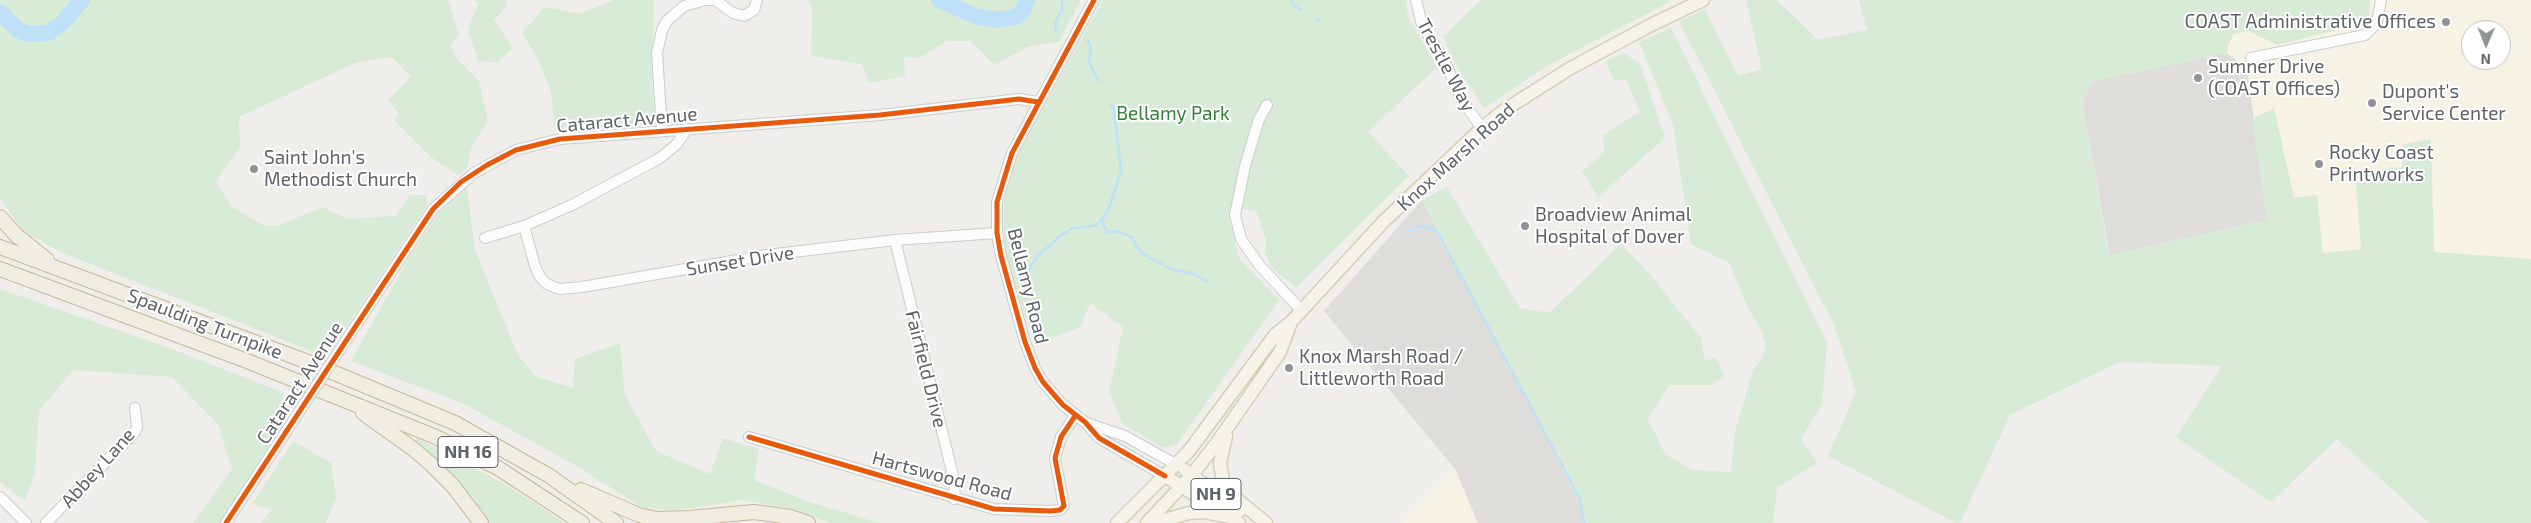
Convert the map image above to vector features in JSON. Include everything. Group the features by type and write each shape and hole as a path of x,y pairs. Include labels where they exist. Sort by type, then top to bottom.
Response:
{"highway":[{"path":"0,217 16,235 57,268"},
{"name":"Spaulding Turnpike","path":"0,247 385,393 455,423 548,475 616,523"},
{"name":"Spaulding Turnpike","path":"0,269 247,361 465,451 498,468 582,523"},
{"path":"344,400 412,448 453,486 481,523"},
{"path":"548,475 648,517 690,518 754,512 791,517 808,523"}],"main road":[{"name":"Knox Marsh Road","path":"1117,523 1177,465 1275,335 1291,322 1383,222 1482,128 1503,111 1569,69 1703,0"},
{"name":"Knox Marsh Road","path":"1147,523 1192,475 1232,421 1280,352 1291,322"},
{"path":"1232,421 1220,454 1223,481 1234,496 1266,523"},
{"name":"NH 9","path":"1177,465 1255,523"},
{"name":"NH 9","path":"1165,476 1235,520"},
{"name":"NH 9","path":"1154,523 1174,516 1204,512 1235,520"}],"street":[{"path":"662,131 657,53 662,30 667,21 684,6 694,2 715,0 733,13 744,16 754,10 757,0"},
{"name":"Bellamy Road","path":"1094,0 1012,153 1000,188 996,215 1001,256 1030,357 1052,394 1075,416 1085,422 1125,436 1177,465"},
{"name":"Trestle Way","path":"1416,0 1422,25 1445,62 1463,102 1482,128"},
{"path":"2251,58 2365,35 2377,23 2381,0"},
{"name":"Cataract Avenue","path":"226,523 432,209 474,172 516,150 560,139 880,115 1019,99 1038,102"},
{"path":"1267,105 1259,119 1245,166 1235,215 1241,239 1260,266 1301,310"},
{"path":"485,238 524,226 572,205 660,158 677,144 686,129"},
{"name":"Sunset Drive","path":"524,226 540,277 548,284 559,289 582,287 767,255 895,240 997,232"},
{"name":"Fairfield Drive","path":"895,240 955,484 954,499"},
{"name":"Abbey Lane","path":"46,523 135,432 138,427 135,408"},
{"name":"Hartswood Road","path":"749,437 954,499 1008,511 1060,510 1064,506 1055,458 1061,437 1075,416"},
{"name":"Bellamy Road","path":"1085,422 1100,438 1165,476"},
{"path":"0,497 26,523"}],"shaded area":[{"path":"2370,0 2531,0 2531,259 2434,252 2431,140 2402,167 2361,249 2323,253 2317,195 2294,198 2274,108 2252,119 2247,69 2227,53 2228,45 2234,34 2248,31 2278,45 2369,16"},
{"path":"2227,53 2247,68 2267,220 2110,255 2082,103 2092,81"},
{"path":"1422,200 1582,506 1582,523 1478,523 1455,469 1324,311"},
{"path":"1455,469 1478,523 1401,523"}],"green space":[{"path":"0,0 448,0 459,35 451,46 455,57 479,81 488,121 471,147 467,169 458,175 431,157 394,120 399,114 388,100 411,77 392,57 355,63 239,117 240,147 216,181 231,206 264,226 276,226 323,207 347,219 396,216 410,195 426,195 427,205 335,344 324,356 63,253 22,231 0,197"},
{"path":"474,0 507,0 506,7 494,20 513,48 498,63 478,61 468,30 478,4"},
{"path":"614,0 654,0 652,78 655,123 555,131 551,92 538,59 522,33 545,7 579,14"},
{"path":"808,0 1081,0 1059,42 1028,47 994,65 971,41 947,41 919,58 904,57 905,76 869,83 862,64 811,56 812,12"},
{"name":"Bellamy Park","path":"1103,0 1406,0 1408,17 1437,67 1368,132 1409,176 1296,288 1271,267 1265,254 1266,239 1256,211 1242,209 1243,204 1228,214 1239,258 1279,300 1177,444 1164,448 1123,424 1109,392 1123,327 1090,303 1080,327 1034,344 1009,266 1003,228 1005,190 1019,152"},
{"path":"1481,0 1673,0 1545,67 1484,108 1457,67 1443,37"},
{"path":"1746,0 1777,0 1818,40 1867,30 1859,0 2370,0 2369,16 2358,25 2278,45 2248,31 2234,34 2228,45 2227,53 2092,81 2082,103 2109,255 2267,220 2252,119 2274,108 2294,198 2317,195 2323,253 2361,249 2355,171 2402,167 2403,144 2431,139 2434,252 2531,259 2531,523 2429,523 2337,439 2271,502 2176,437 2222,366 2119,362 2010,415 1960,523 1956,523 1828,456 1856,392 1834,325 1679,21 1705,10 1738,76 1762,69"},
{"path":"1671,28 1827,343 1822,404 1801,439 1817,463 1777,488 1773,523 1582,523 1582,506 1422,200 1447,187 1520,308 1549,313 1621,244 1644,267 1701,338 1705,361 1716,357 1724,376 1712,385 1669,385 1648,419 1665,454 1692,470 1731,472 1735,432 1753,370 1763,357 1766,345 1761,329 1748,308 1729,263 1691,244 1673,125 1639,42"},
{"path":"1624,53 1640,64 1665,138 1598,197 1582,172 1604,152 1603,135 1640,112 1626,79 1614,80 1605,61"},
{"path":"467,187 475,250 518,355 537,377 573,388 575,359 620,343 625,395 656,451 710,474 723,438 759,449 754,480 810,502 879,523 830,523 794,509 743,500 671,511 642,507 573,464 464,404 351,361 407,261 437,215"},
{"path":"0,289 172,349 284,393 274,439 220,523 193,523 232,469 218,424 172,377 73,370 39,411 35,472 25,501 0,482"},
{"path":"417,438 506,485 565,523 486,523 413,444"},
{"path":"293,441 331,463 336,497 326,523 260,523 272,510 252,504"}],"waterway":[{"path":"0,12 18,30 27,34 40,34 50,32 62,23 82,0"},
{"path":"939,0 978,17 1000,20 1016,17 1023,10 1027,0"},
{"path":"1056,30 1055,23 1062,10 1062,0"},
{"path":"1291,0 1294,6 1301,10"},
{"path":"1088,41 1091,48 1089,62 1099,81"},
{"path":"1024,290 1028,271 1037,257 1060,236 1073,228 1094,226 1102,220 1109,208 1121,171 1114,109 1110,104"},
{"path":"1102,220 1105,229 1109,232 1118,231 1133,238 1136,246 1143,254 1171,269 1194,274 1207,281"},
{"path":"1405,232 1420,226 1432,228 1438,233 1580,499 1584,523"}],"cycle path":[{"path":"1094,0 1012,153 997,202 997,233 1001,256 1025,342 1035,368 1043,382 1063,405 1085,422 1099,438 1165,476"},
{"path":"226,523 433,209 461,182 487,165 516,150 560,139 880,115 1019,99 1038,102"},
{"path":"749,437 994,509 1051,511 1060,510 1064,506 1055,458 1061,437 1075,416"}],"place":[{"name":"COAST Administrative Offices","path":"2446,22"},
{"name":"Sumner Drive (COAST Offices)","path":"2198,78"},
{"name":"Dupont's Service Center","path":"2372,103"},
{"name":"Rocky Coast Printworks","path":"2319,164"},
{"name":"Saint John's Methodist Church","path":"254,169"},
{"name":"Broadview Animal Hospital of Dover","path":"1525,226"},
{"name":"Knox Marsh Road / Littleworth Road","path":"1289,368"}]}
